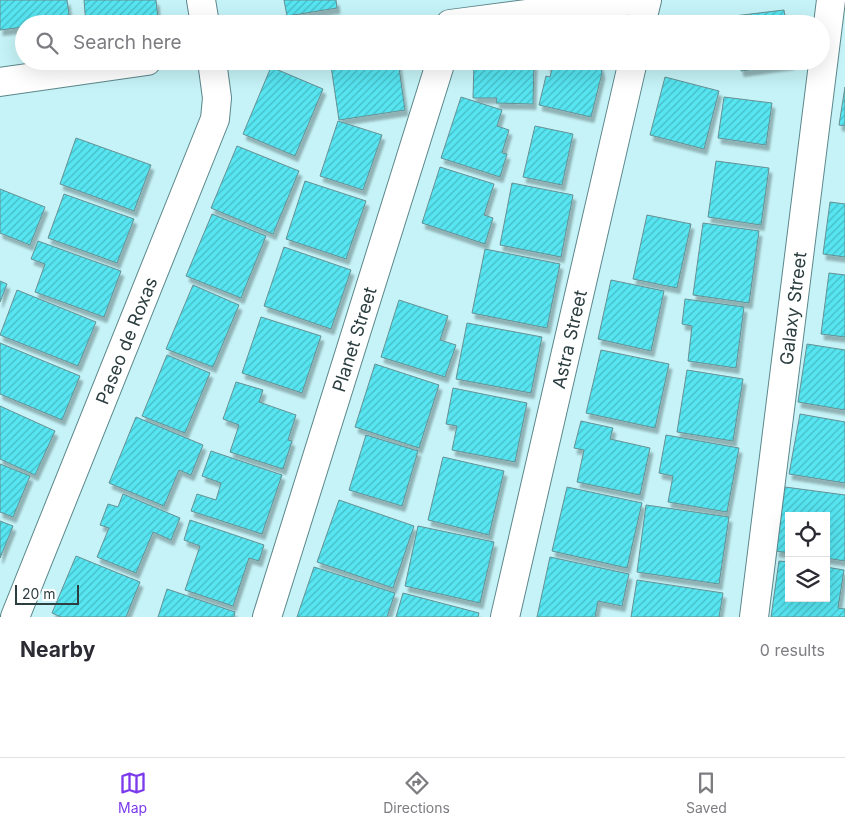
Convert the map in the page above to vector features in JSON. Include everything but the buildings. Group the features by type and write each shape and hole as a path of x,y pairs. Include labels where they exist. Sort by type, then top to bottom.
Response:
{"street":[{"path":"201,0 204,15"},
{"path":"520,15 633,0"},
{"path":"643,15 647,0"},
{"name":"Galaxy Street","path":"830,16 832,0"},
{"path":"0,82 84,70"},
{"name":"Paseo de Roxas","path":"15,617 216,119 217,98 213,70"},
{"name":"Planet Street","path":"267,617 438,70"},
{"name":"Astra Street","path":"505,617 631,70"},
{"name":"Galaxy Street","path":"754,617 823,70"}]}
